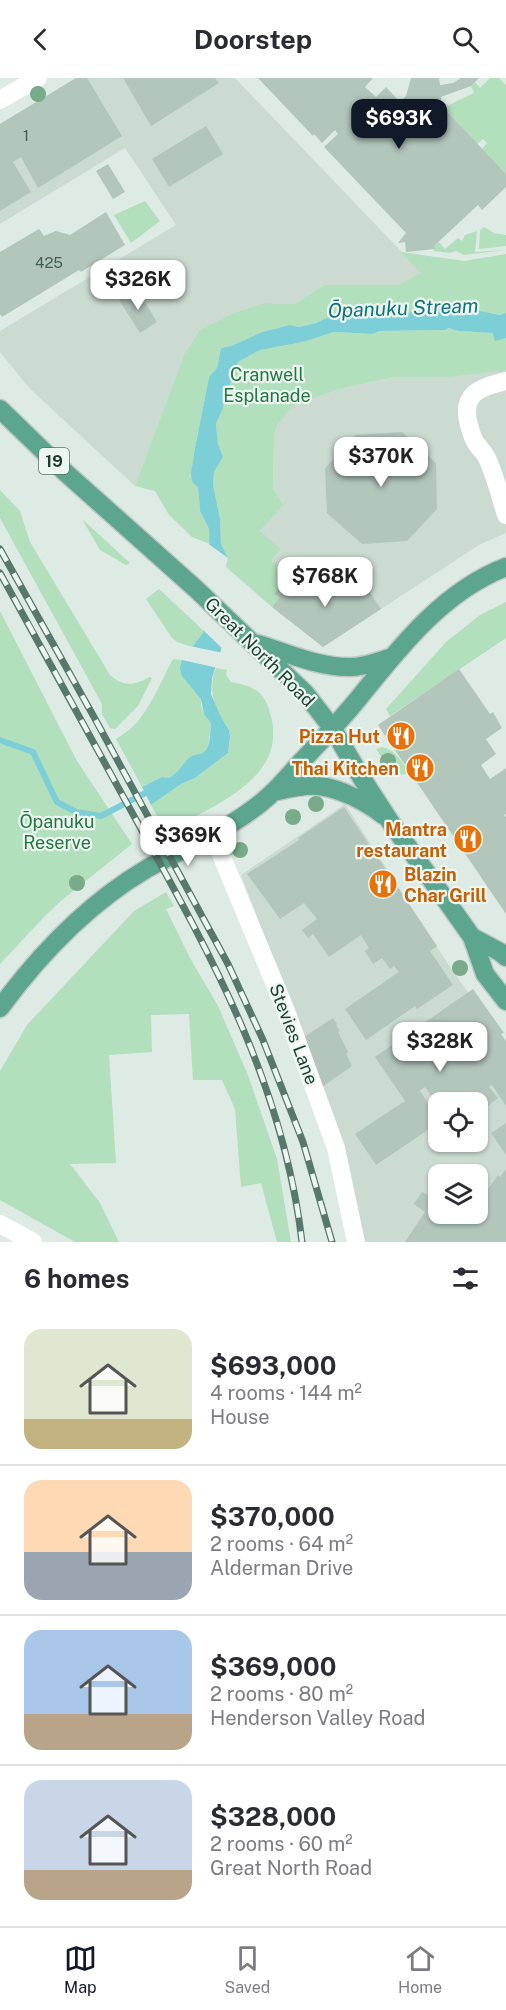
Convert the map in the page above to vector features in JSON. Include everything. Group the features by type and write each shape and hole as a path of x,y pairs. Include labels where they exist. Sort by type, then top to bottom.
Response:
{"main road":[{"name":"Great North Road","path":"0,409 66,473 110,511 305,693 333,729 389,820 472,937 485,974 506,1001"},
{"path":"0,1008 22,979 71,928 106,898 146,869 212,833 258,805 273,792 333,729 422,625 457,594 506,567"},
{"path":"252,642 314,662 351,667 393,657"},
{"path":"273,792 295,787 319,786 354,798 372,807 389,820"},
{"name":"Great North Road","path":"472,937 506,957"}],"street":[{"path":"0,100 32,80"},
{"path":"506,381 488,385 476,391 469,399 466,416 474,440 486,457 506,514"},
{"name":"Stevies Lane","path":"212,833 282,1000 336,1148 356,1242"},
{"path":"0,1224 33,1242"}],"shaded area":[{"path":"76,78 235,78 422,273 398,285 324,285 295,304 264,303 184,355 135,486 29,388 0,352 0,331 176,225 125,148 0,224 0,124"},
{"path":"506,370 506,533 479,545 323,647 272,607 279,598 274,594 271,560 260,531 282,505 273,488 274,435 283,415 292,406 343,388 394,377 448,377"},
{"path":"345,804 450,967 506,1045 506,1242 360,1242 296,1018 241,875"}],"green space":[{"path":"490,78 499,78 506,85 506,174 482,149 487,143 483,139 477,144 449,114 447,106 474,93 471,86 475,82 480,88"},
{"path":"145,201 160,221 131,243 114,215"},
{"path":"484,227 494,233 506,235 506,246 479,249 480,230"},
{"path":"477,231 475,252 506,250 464,255 456,251 450,253 434,251 434,246 439,242 445,249 458,238 462,241 465,235"},
{"path":"401,252 464,261 506,254 506,313 500,315 443,313 419,305 411,312 329,317 299,327 290,325 262,332 221,348 217,368 209,377 190,476 198,487 200,511 209,529 210,544 192,537 169,515 155,491 135,486 184,355 200,330 232,314 264,303 295,304 324,285 398,285 421,273"},
{"name":"Cranwell Esplanade","path":"449,328 458,331 493,333 506,338 506,370 448,377 394,377 343,388 292,406 278,424 274,435 273,488 283,505 260,531 281,549 271,560 290,573 275,593 280,597 272,607 226,567 228,558 221,544 220,519 213,484 214,472 223,457 218,444 216,424 238,362 260,350 303,342 334,332 373,334 379,331 445,330"},
{"path":"0,490 20,511 30,542 110,675 120,682 129,684 152,678 138,706 115,729 110,728 102,714 102,704 0,518"},
{"path":"82,519 130,563 126,565 100,550"},
{"path":"159,589 203,630 192,647 172,638 146,599"},
{"path":"506,602 506,638 390,716 386,709 446,642 480,615"},
{"name":"Ōpanuku Reserve","path":"0,611 77,761 132,844 63,899 0,964"},
{"path":"173,659 182,660 181,667 184,677 200,697 202,709 211,723 208,748 204,753 191,757 178,773 169,778 162,777 142,787 116,739 127,732 143,714"},
{"path":"216,668 227,670 226,675 231,682 245,685 261,694 270,713 273,736 269,756 258,773 243,787 204,812 166,832 151,805 181,784 195,778 228,753 229,732 218,711 213,693"},
{"path":"382,747 395,754 410,774 393,775 376,749"},
{"path":"166,892 174,906 166,909 190,958 218,1006 248,1075 277,1159 291,1242 277,1242 261,1183 241,1187 235,1109 222,1080 193,1080 189,1014 151,1015 152,1052 109,1055 116,1163 70,1164 100,1203 119,1242 75,1242 0,1200 0,1071 27,1025 134,911"}],"water":[{"path":"426,303 439,308 443,313 474,310 500,315 506,313 506,338 495,341 493,333 458,331 449,328 445,330 379,331 373,334 334,332 303,342 260,350 238,362 216,424 218,444 223,457 214,472 213,484 220,519 221,544 228,558 226,567 228,612 221,650 212,678 211,694 229,730 228,753 195,778 181,784 151,805 142,787 162,777 173,776 190,757 206,750 210,739 211,723 204,714 201,699 182,676 180,668 182,660 203,633 210,569 209,529 200,511 198,487 192,480 191,472 209,377 217,368 221,348 262,332 290,325 299,327 329,317 410,312"}],"pier":[{"path":"207,543 228,558 226,567 229,569 231,613 224,650 201,628 207,569"},
{"path":"190,646 223,653 218,668 182,660"}],"building":[{"path":"76,78 87,78 122,136 38,188 21,157 13,162 31,192 0,211 0,124"},
{"path":"123,78 215,78 219,83 151,126"},
{"path":"258,78 373,78 365,87 376,97 386,87 400,102 406,96 411,78 439,78 440,85 453,83 461,78 479,78 471,86 441,97 441,100 436,100 506,174 506,187 482,210 478,205 434,246 435,249 406,252 405,242 398,243 406,233 324,147 338,134 335,130 322,143 314,134 313,136","holes":["431,110 440,118 428,130 419,121"]},
{"path":"206,126 223,154 169,187 152,159"},
{"path":"108,164 125,192 113,199 96,171"},
{"path":"106,212 125,245 2,317 0,314 0,252 39,229 44,236 56,231 70,235"},
{"path":"137,289 157,322 140,333 119,300"},
{"path":"402,432 436,463 437,509 407,541 362,544 327,513 325,468 356,435"},
{"path":"290,573 322,598 358,575 381,609 323,647 272,607 280,597 274,594"},
{"path":"459,669 490,714 493,712 502,728 486,739 496,754 481,765 490,779 506,768 506,814 504,815 506,817 506,914 378,725"},
{"path":"344,807 437,946 430,951 453,985 417,1009 415,1006 366,1040 345,1009 399,972 394,966 390,969 382,958 373,964 365,951 369,948 361,935 329,957 313,934 308,938 302,930 317,919 304,903 280,919 247,874"},
{"path":"473,989 504,1033 501,1034 506,1041 506,1106 492,1085 489,1087 498,1098 488,1106 488,1092 428,1092 425,1087 420,1091 428,1103 428,1130 376,1165 355,1134 405,1101 375,1057"},
{"path":"333,1018 352,1066 322,1087 304,1037"},
{"path":"506,1123 506,1155 491,1133"},
{"path":"506,1169 506,1242 405,1242 425,1212 414,1204 422,1192 428,1195 428,1224 488,1224 488,1189 498,1175 500,1177"}],"waterway":[{"name":"Ōpanuku Stream","path":"0,740 33,752 57,802 76,812 101,816 151,790"}],"railway":[{"path":"0,549 228,964 263,1040 303,1142 332,1242"},
{"path":"0,573 219,976 242,1027 280,1131 293,1185 302,1242"}],"place":[{"name":"Pizza Hut","path":"401,736"},
{"name":"Thai Kitchen","path":"420,768"},
{"name":"Mantra restaurant","path":"468,839"},
{"name":"Blazin Char Grill","path":"383,884"}]}
